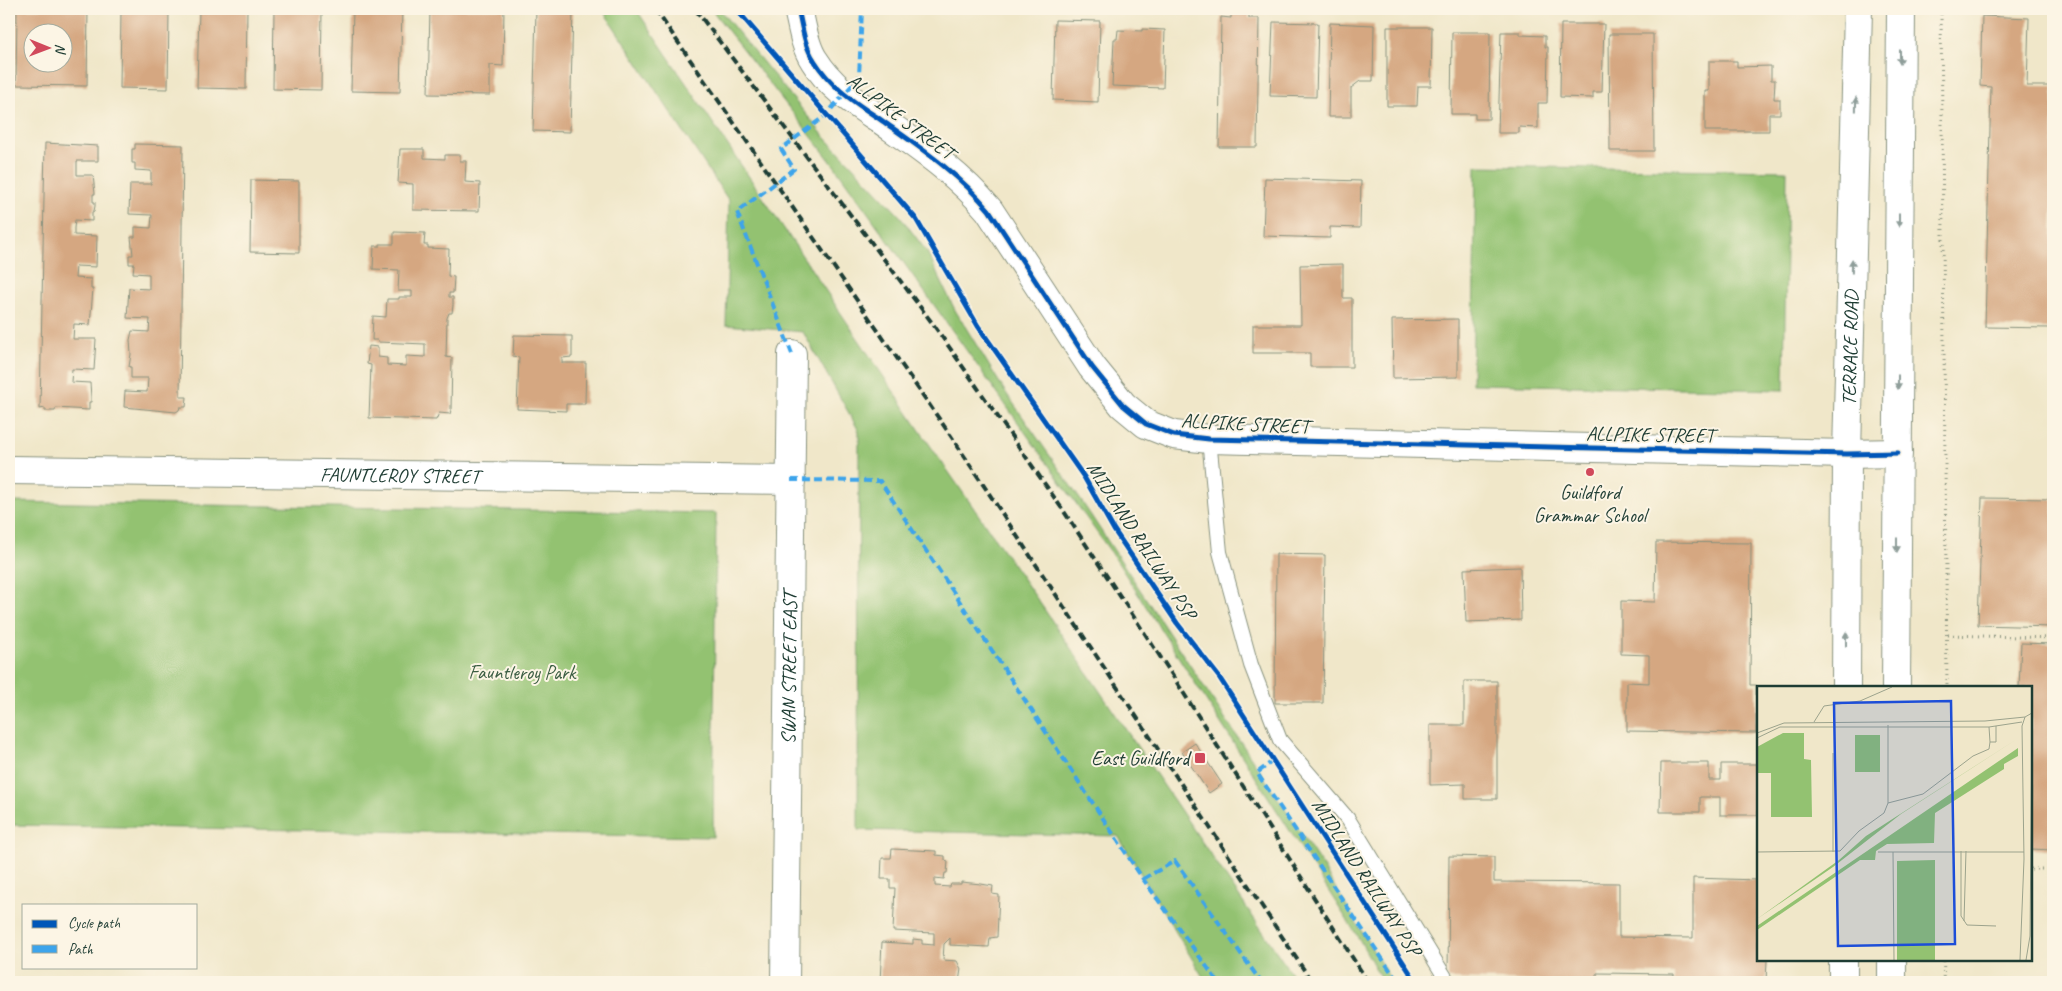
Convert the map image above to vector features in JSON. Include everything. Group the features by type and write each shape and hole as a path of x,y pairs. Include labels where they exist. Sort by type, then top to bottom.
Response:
{"street":[{"name":"ALLPIKE STREET","path":"798,9 802,28 813,59 830,80 843,95 935,159 961,179 976,194 989,210 1092,367 1123,405 1146,424 1174,435 1209,439 1847,454 1898,453"},
{"name":"TERRACE ROAD","path":"1846,686 1847,454 1858,9"},
{"path":"1896,686 1901,9"},
{"name":"SWAN STREET EAST","path":"785,982 792,354"},
{"name":"FAUNTLEROY STREET","path":"9,470 791,480"},
{"path":"1842,982 1843,961"},
{"path":"1892,961 1892,982"}],"lane":[{"path":"1209,439 1220,552 1251,665 1280,740 1348,819 1448,982"}],"path":[{"path":"1942,9 1947,686"},
{"path":"1948,635 2053,638"},
{"path":"2032,869 2053,869"},
{"path":"1943,982 1944,961"}],"green space":[{"path":"602,9 636,9 927,441 1042,606 1297,982 1206,982 1118,836 858,830 859,431 803,332 726,325 729,201"},
{"path":"711,9 719,9 824,136 900,216 927,252 955,310 1004,390 1082,502 1318,859 1392,982 1383,982 1358,937 1113,555 833,164"},
{"path":"1476,166 1787,171 1784,390 1472,384"},
{"name":"Fauntleroy Park","path":"9,502 716,513 713,837 9,825"}],"building":[{"path":"17,9 88,9 87,86 16,85"},
{"path":"121,9 169,9 168,89 120,88"},
{"path":"199,9 247,9 246,89 197,88"},
{"path":"274,9 322,9 321,90 273,89"},
{"path":"353,9 402,9 400,92 351,91"},
{"path":"430,9 504,9 503,66 490,65 490,95 428,94"},
{"path":"536,9 573,9 570,132 533,131"},
{"path":"1231,9 1249,9 1249,18 1259,18 1257,147 1219,147 1221,17 1231,18"},
{"path":"1982,16 2029,18 2027,86 2053,86 2050,328 1985,327 1991,87 1980,86"},
{"path":"1055,20 1100,21 1098,102 1053,100"},
{"path":"1273,22 1318,23 1316,97 1270,96"},
{"path":"1330,23 1374,25 1373,81 1360,81 1351,88 1351,117 1328,117"},
{"path":"1561,24 1604,24 1602,92 1593,92 1593,98 1560,97"},
{"path":"1387,27 1432,27 1431,86 1418,86 1417,106 1387,106"},
{"path":"1142,29 1165,30 1163,88 1112,86 1114,39 1117,39 1118,30 1142,31"},
{"path":"1452,32 1490,32 1489,119 1475,119 1475,114 1451,114"},
{"path":"1501,32 1520,32 1520,35 1545,36 1545,47 1548,47 1547,103 1538,103 1538,128 1519,127 1519,133 1498,133"},
{"path":"1609,34 1653,34 1654,151 1610,151"},
{"path":"1709,61 1737,61 1737,67 1771,66 1771,80 1775,80 1774,99 1780,99 1780,114 1769,114 1769,131 1705,131 1705,91 1709,91"},
{"path":"45,143 98,146 98,161 77,161 77,175 93,175 95,194 93,194 93,202 95,202 95,206 92,212 92,221 75,220 74,228 74,235 97,236 96,267 76,266 75,278 91,279 91,289 93,289 90,325 74,324 73,339 96,339 94,370 72,369 71,382 90,383 91,402 89,402 89,410 56,408 55,411 45,411 45,408 40,409"},
{"path":"135,144 183,145 180,397 187,397 186,407 180,407 176,412 124,407 125,391 147,392 148,378 131,378 131,367 129,367 132,331 149,332 150,319 127,318 129,288 149,289 149,274 133,273 134,264 129,264 129,255 133,255 131,237 135,237 135,227 151,228 152,215 129,214 130,184 151,184 151,171 135,170 135,163 132,163 132,149 135,149"},
{"path":"400,149 424,149 424,158 445,159 445,155 460,155 460,161 466,161 465,182 480,183 479,211 413,210 413,184 398,183"},
{"path":"1265,178 1361,181 1360,228 1330,227 1330,238 1263,236"},
{"path":"251,180 299,181 299,253 250,252"},
{"path":"394,232 425,233 424,245 428,245 428,248 449,249 448,276 454,277 453,293 449,293 449,297 453,297 453,305 452,313 449,313 447,318 446,357 452,358 451,410 450,414 439,413 436,420 369,418 371,365 367,364 369,346 378,347 378,357 387,358 387,365 406,366 406,356 425,357 425,344 378,342 377,340 372,340 373,316 386,317 387,299 412,297 412,291 398,291 399,270 373,269 374,246 394,244"},
{"path":"1343,264 1343,298 1352,298 1352,367 1310,367 1310,353 1253,353 1253,325 1301,325 1300,265"},
{"path":"1458,319 1458,377 1393,378 1392,320"},
{"path":"514,335 572,336 572,357 562,358 562,363 586,363 585,404 566,404 566,411 517,409 519,357 513,356"},
{"path":"1982,498 2053,499 2053,627 1978,625"},
{"path":"1656,542 1751,543 1750,685 1756,685 1756,733 1627,731 1627,682 1649,683 1649,655 1621,654 1621,601 1655,602"},
{"path":"1276,554 1325,555 1323,703 1275,703"},
{"path":"1520,567 1521,620 1466,622 1464,569"},
{"path":"2021,643 2053,644 2053,850 2032,849 2032,686 2019,686"},
{"path":"1464,681 1497,681 1497,799 1465,799 1465,784 1430,785 1430,725 1464,725"},
{"path":"1195,743 1222,784 1209,793 1182,752"},
{"path":"1661,763 1709,763 1709,780 1721,780 1721,764 1757,764 1757,815 1720,815 1720,797 1700,797 1700,812 1660,812"},
{"path":"892,849 936,851 936,855 945,856 945,860 948,861 947,873 945,873 944,879 935,878 935,886 950,887 951,884 961,884 961,882 981,884 993,886 992,894 999,895 997,937 990,938 989,947 950,945 950,938 944,944 943,960 957,961 961,969 959,982 880,982 882,942 913,944 913,939 922,940 922,944 934,945 934,933 893,931 895,888 890,888 890,879 881,879 882,858 891,858"},
{"path":"1449,856 1494,857 1494,882 1619,883 1619,937 1693,938 1693,878 1757,880 1757,961 1767,961 1766,982 1674,982 1674,974 1597,973 1597,982 1448,979"}],"railway":[{"path":"655,9 951,436 1312,982"},
{"path":"695,9 933,324 1063,510 1167,667 1368,982"}],"marked path":[{"path":"792,354 737,212 794,169 781,149 826,115 859,77 862,9"},
{"path":"791,480 880,481 1143,879 1218,982"},
{"path":"1274,760 1257,773 1398,982"},
{"path":"1143,879 1175,861 1261,982"}],"cycle path":[{"name":"MIDLAND RAILWAY PSP","path":"736,9 916,219 978,326 1084,477 1114,530 1177,623 1219,677 1416,982"},
{"path":"798,9 808,48 821,70 854,102 940,163 989,210 1092,367 1123,405 1146,424 1174,435 1209,439 1847,454 1898,453"}],"place":[{"name":"Guildford Grammar School","path":"1590,472"},
{"name":"East Guildford","path":"1200,758"}]}
